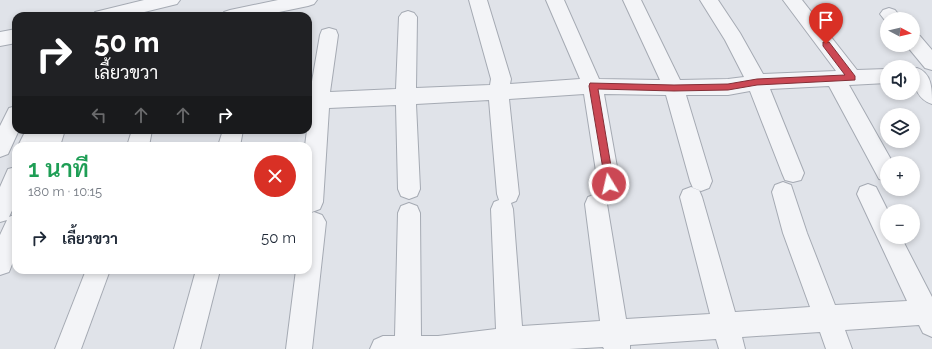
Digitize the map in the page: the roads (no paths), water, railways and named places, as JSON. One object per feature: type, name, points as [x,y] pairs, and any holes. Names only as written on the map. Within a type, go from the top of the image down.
[{"type":"street","points":[[118,12],[171,0]]},
{"type":"street","points":[[250,12],[308,0]]},
{"type":"street","points":[[478,0],[501,79],[498,92],[505,201],[510,344]]},
{"type":"street","points":[[555,0],[593,86],[609,184]]},
{"type":"street","points":[[632,0],[674,88],[728,338]]},
{"type":"street","points":[[709,0],[734,38],[757,82],[788,182],[795,233],[839,349]]},
{"type":"street","points":[[792,0],[843,78],[880,157]]},
{"type":"street","points":[[408,17],[406,96],[409,189]]},
{"type":"street","points":[[312,222],[313,101],[329,35]]},
{"type":"street","points":[[0,39],[12,37]]},
{"type":"street","points":[[920,49],[932,63]]},
{"type":"street","points":[[921,75],[932,96]]},
{"type":"street","points":[[313,101],[593,86],[674,88],[728,87],[757,82],[880,76]]},
{"type":"street","points":[[0,148],[12,122]]},
{"type":"street","points":[[0,212],[12,185]]},
{"type":"street","points":[[868,194],[880,218]]},
{"type":"street","points":[[596,204],[616,341]]},
{"type":"street","points":[[408,348],[409,213]]},
{"type":"street","points":[[0,264],[12,235]]},
{"type":"street","points":[[383,349],[438,349],[510,344],[728,338],[827,319],[929,318],[892,244]]},
{"type":"street","points":[[68,349],[96,274]]},
{"type":"street","points":[[187,349],[207,274]]},
{"type":"street","points":[[299,349],[307,274]]}]
